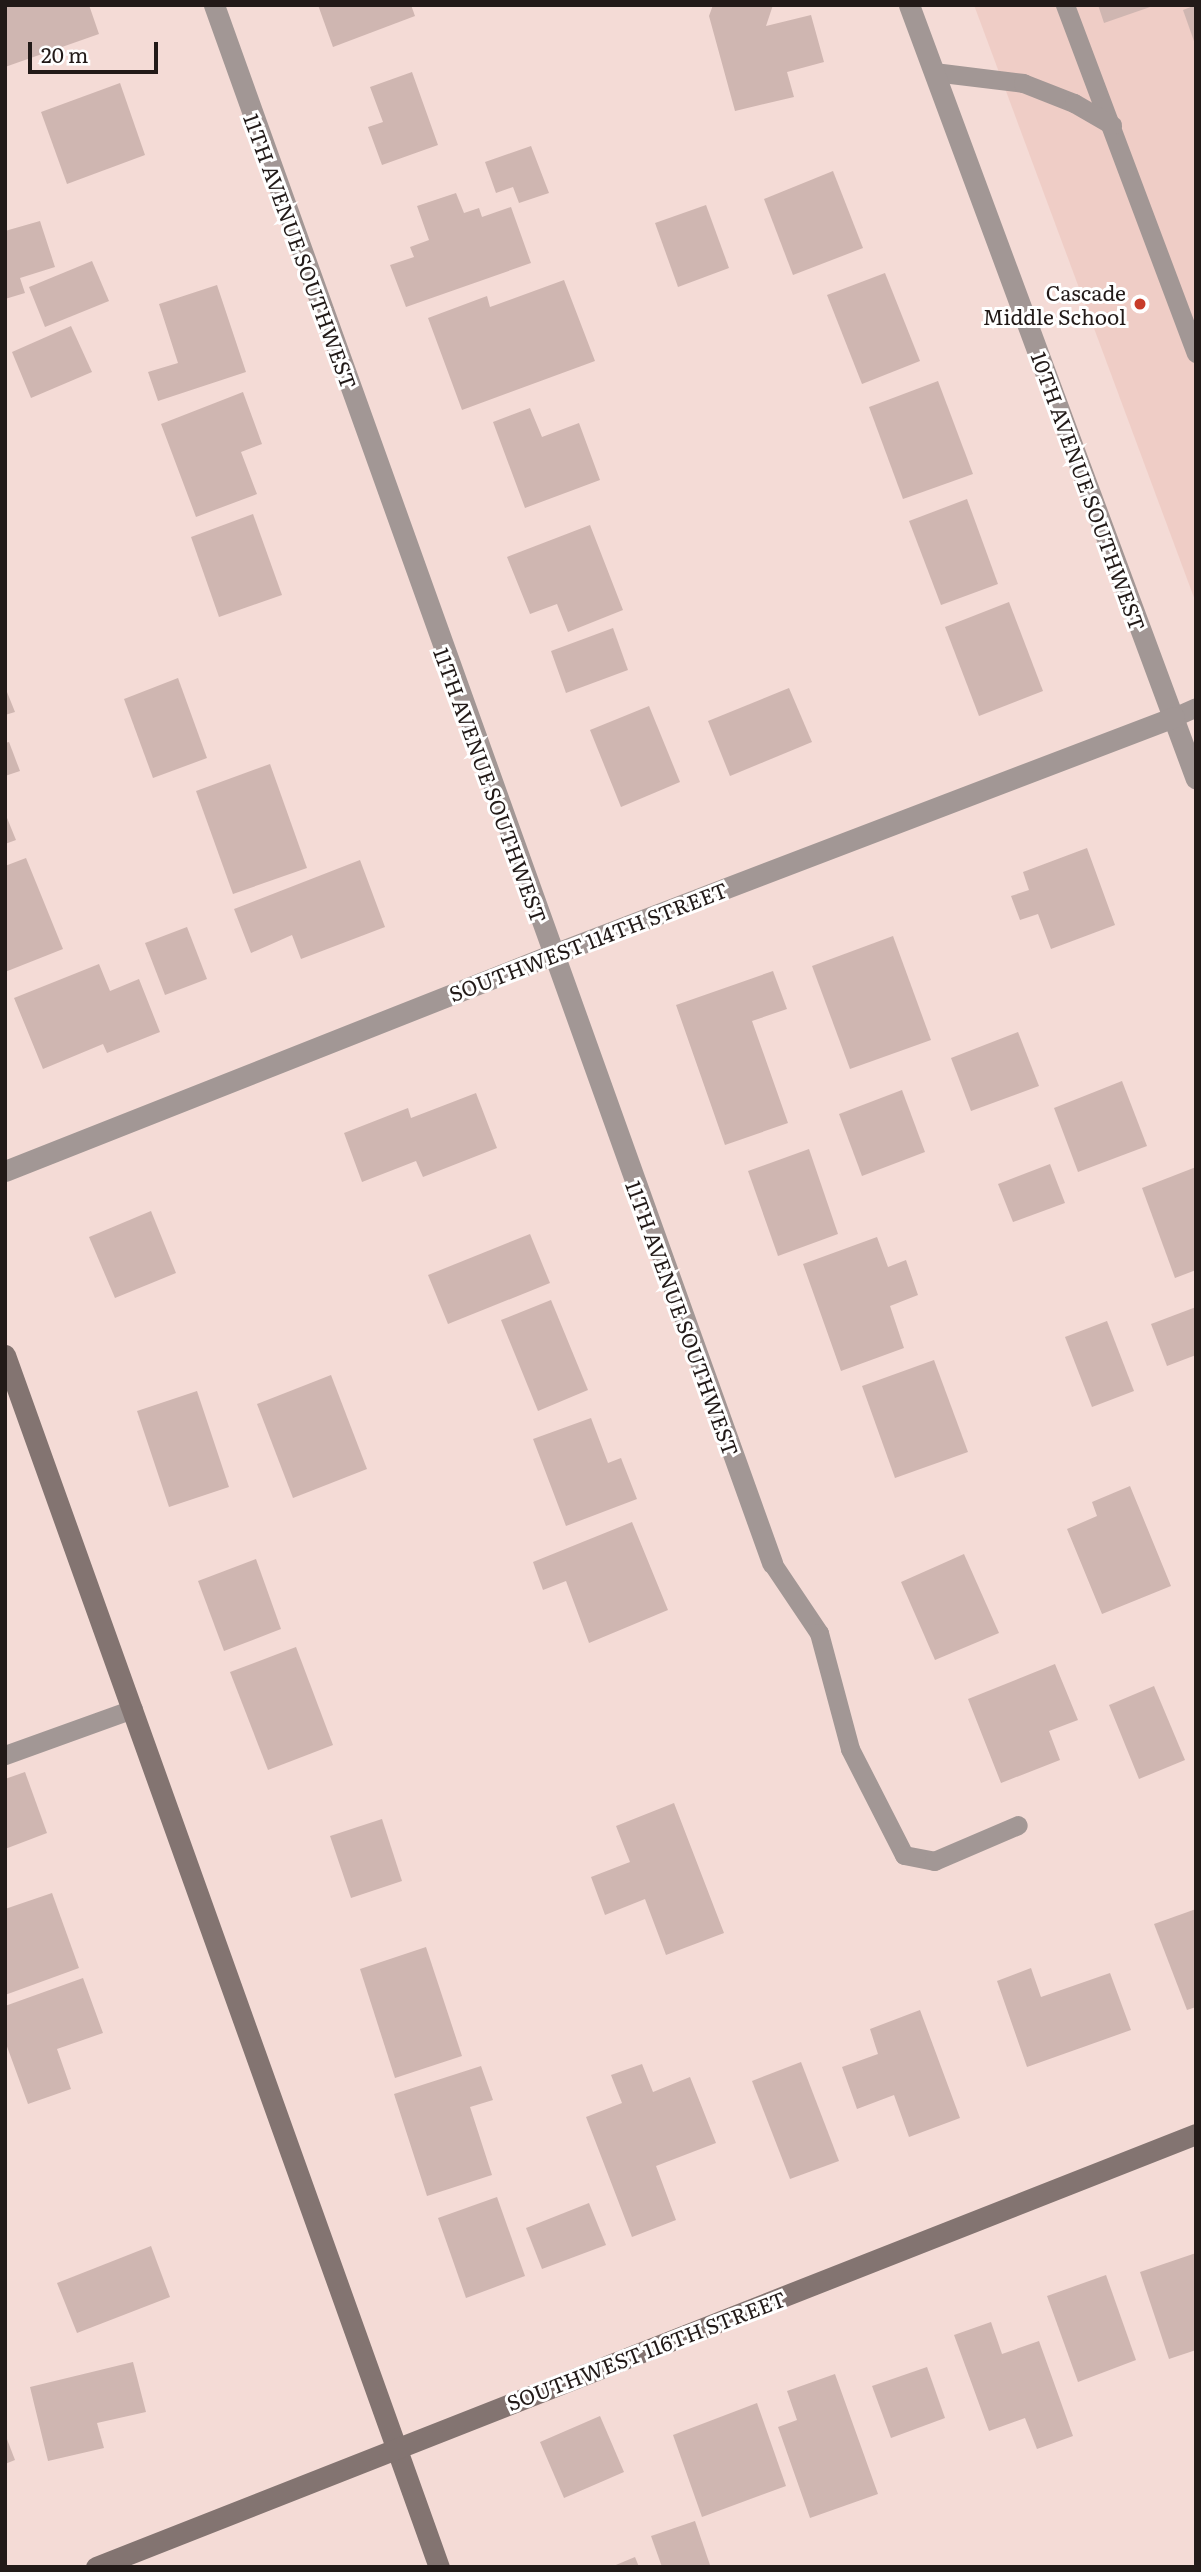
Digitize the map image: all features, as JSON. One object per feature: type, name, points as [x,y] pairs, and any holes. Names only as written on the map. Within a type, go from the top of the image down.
[{"type":"street","name":"11TH AVENUE SOUTHWEST","points":[[214,5],[551,955],[772,1563]]},
{"type":"street","name":"10TH AVENUE SOUTHWEST","points":[[909,5],[1196,779]]},
{"type":"street","name":"SOUTHWEST 114TH STREET","points":[[5,1171],[551,955],[1174,717]]},
{"type":"street","points":[[5,1355],[439,2567]]},
{"type":"street","name":"SOUTHWEST 116TH STREET","points":[[96,2567],[396,2452],[1196,2134]]},
{"type":"lane","points":[[1065,5],[1196,354]]},
{"type":"lane","points":[[934,72],[1023,83],[1074,103],[1112,125]]},
{"type":"lane","points":[[1174,717],[1196,706]]},
{"type":"lane","points":[[772,1563],[819,1633],[850,1749],[904,1856],[934,1861],[1018,1825]]},
{"type":"lane","points":[[5,1755],[132,1709]]},
{"type":"shaded area","name":"Cascade Middle School","points":[[974,5],[1196,5],[1196,603]]},
{"type":"building","points":[[5,5],[89,5],[99,34],[5,67]]},
{"type":"building","points":[[318,5],[411,5],[415,16],[333,47]]},
{"type":"building","points":[[713,5],[773,5],[766,26],[811,15],[824,62],[787,72],[794,97],[735,111],[709,16]]},
{"type":"building","points":[[1098,5],[1153,5],[1153,6],[1104,23]]},
{"type":"building","points":[[1196,5],[1196,44],[1195,44],[1183,10]]},
{"type":"building","points":[[412,72],[438,145],[382,165],[368,127],[383,122],[370,87]]},
{"type":"building","points":[[120,83],[145,155],[67,184],[41,112]]},
{"type":"building","points":[[531,146],[549,193],[519,203],[513,187],[496,193],[485,162]]},
{"type":"building","points":[[833,171],[863,248],[793,275],[764,199]]},
{"type":"building","points":[[456,193],[464,213],[479,208],[482,217],[511,207],[531,263],[406,307],[390,265],[414,257],[410,247],[429,240],[417,206]]},
{"type":"building","points":[[706,205],[729,268],[678,287],[655,223]]},
{"type":"building","points":[[40,221],[55,267],[20,278],[25,293],[5,299],[5,231]]},
{"type":"building","points":[[92,261],[109,301],[45,327],[29,287]]},
{"type":"building","points":[[885,273],[920,361],[862,384],[827,295]]},
{"type":"building","points":[[564,280],[595,361],[462,410],[428,318],[487,296],[490,307]]},
{"type":"building","points":[[217,285],[246,372],[158,401],[148,372],[178,363],[159,304]]},
{"type":"building","points":[[71,326],[92,372],[31,398],[12,352]]},
{"type":"building","points":[[938,381],[973,474],[903,499],[869,407]]},
{"type":"building","points":[[243,392],[262,444],[241,452],[257,494],[196,517],[161,424]]},
{"type":"building","points":[[530,408],[542,437],[579,423],[600,480],[525,508],[493,422]]},
{"type":"building","points":[[967,499],[998,584],[941,605],[909,521]]},
{"type":"building","points":[[253,514],[282,595],[219,617],[191,537]]},
{"type":"building","points":[[590,525],[623,610],[568,632],[557,604],[530,614],[507,557]]},
{"type":"building","points":[[1009,602],[1043,691],[979,716],[945,627]]},
{"type":"building","points":[[613,628],[628,670],[566,693],[551,651]]},
{"type":"building","points":[[178,678],[207,758],[153,778],[124,699]]},
{"type":"building","points":[[5,687],[15,712],[5,715]]},
{"type":"building","points":[[789,688],[812,742],[730,776],[708,721]]},
{"type":"building","points":[[649,706],[680,782],[621,807],[590,730]]},
{"type":"building","points":[[9,742],[20,771],[5,776],[5,743]]},
{"type":"building","points":[[270,764],[307,868],[233,894],[196,791]]},
{"type":"building","points":[[5,813],[16,840],[5,844]]},
{"type":"building","points":[[1087,848],[1115,925],[1051,949],[1038,914],[1020,920],[1011,896],[1029,890],[1023,872]]},
{"type":"building","points":[[26,858],[63,949],[5,972],[5,866]]},
{"type":"building","points":[[360,860],[385,927],[301,959],[292,935],[251,953],[234,909]]},
{"type":"building","points":[[187,927],[207,979],[165,995],[145,943]]},
{"type":"building","points":[[893,936],[931,1040],[850,1069],[812,966]]},
{"type":"building","points":[[99,964],[110,991],[139,979],[160,1032],[107,1053],[103,1044],[43,1069],[14,998]]},
{"type":"building","points":[[773,971],[787,1009],[752,1021],[788,1123],[725,1145],[676,1005]]},
{"type":"building","points":[[1018,1032],[1039,1086],[971,1111],[951,1058]]},
{"type":"building","points":[[1122,1081],[1147,1146],[1078,1172],[1054,1108]]},
{"type":"building","points":[[902,1090],[925,1152],[862,1176],[839,1114]]},
{"type":"building","points":[[476,1093],[497,1148],[423,1177],[416,1161],[362,1182],[344,1133],[408,1108],[411,1118]]},
{"type":"building","points":[[809,1149],[838,1234],[778,1256],[748,1171]]},
{"type":"building","points":[[1050,1164],[1065,1203],[1013,1222],[998,1184]]},
{"type":"building","points":[[1196,1167],[1196,1270],[1175,1278],[1142,1188]]},
{"type":"building","points":[[151,1211],[176,1273],[115,1298],[89,1237]]},
{"type":"building","points":[[530,1234],[550,1283],[448,1324],[428,1275]]},
{"type":"building","points":[[877,1237],[888,1267],[906,1260],[918,1295],[890,1306],[904,1348],[841,1371],[803,1264]]},
{"type":"building","points":[[551,1300],[588,1390],[538,1411],[501,1320]]},
{"type":"building","points":[[1196,1307],[1196,1355],[1167,1366],[1151,1324]]},
{"type":"building","points":[[1107,1321],[1134,1391],[1092,1407],[1065,1337]]},
{"type":"building","points":[[934,1360],[968,1452],[895,1478],[862,1386]]},
{"type":"building","points":[[331,1375],[367,1469],[293,1498],[257,1404]]},
{"type":"building","points":[[197,1391],[229,1487],[169,1507],[137,1411]]},
{"type":"building","points":[[591,1418],[608,1463],[621,1458],[637,1499],[566,1526],[533,1439]]},
{"type":"building","points":[[1130,1486],[1171,1586],[1102,1614],[1067,1529],[1097,1516],[1092,1502]]},
{"type":"building","points":[[632,1522],[668,1610],[589,1643],[566,1581],[543,1590],[533,1562]]},
{"type":"building","points":[[964,1554],[999,1633],[935,1660],[901,1582]]},
{"type":"building","points":[[256,1559],[281,1629],[224,1651],[198,1581]]},
{"type":"building","points":[[296,1647],[333,1745],[268,1770],[230,1672]]},
{"type":"building","points":[[1055,1664],[1078,1720],[1049,1731],[1060,1760],[1001,1783],[968,1699]]},
{"type":"building","points":[[1154,1686],[1185,1760],[1139,1779],[1109,1705]]},
{"type":"building","points":[[25,1772],[47,1833],[5,1849],[5,1779]]},
{"type":"building","points":[[674,1803],[724,1933],[666,1955],[645,1899],[605,1915],[591,1877],[630,1862],[616,1826]]},
{"type":"building","points":[[382,1819],[402,1881],[351,1898],[330,1836]]},
{"type":"building","points":[[52,1893],[79,1968],[5,1995],[5,1909]]},
{"type":"building","points":[[1196,1909],[1196,2007],[1187,2010],[1154,1924]]},
{"type":"building","points":[[426,1947],[462,2056],[395,2078],[360,1969]]},
{"type":"building","points":[[1031,1968],[1041,1997],[1110,1973],[1131,2030],[1027,2067],[997,1981]]},
{"type":"building","points":[[83,1978],[103,2033],[57,2049],[71,2089],[28,2104],[5,2041],[5,2006]]},
{"type":"building","points":[[920,2010],[960,2118],[909,2137],[894,2095],[857,2109],[842,2067],[878,2054],[870,2029]]},
{"type":"building","points":[[801,2062],[839,2161],[790,2179],[752,2081]]},
{"type":"building","points":[[642,2064],[653,2092],[690,2077],[716,2143],[656,2166],[676,2220],[632,2237],[586,2117],[622,2103],[611,2075]]},
{"type":"building","points":[[481,2066],[493,2100],[470,2107],[492,2175],[427,2196],[394,2094]]},
{"type":"building","points":[[497,2197],[525,2276],[466,2298],[438,2218]]},
{"type":"building","points":[[589,2203],[606,2245],[542,2269],[526,2228]]},
{"type":"building","points":[[151,2246],[170,2297],[77,2333],[57,2283]]},
{"type":"building","points":[[1196,2253],[1196,2350],[1169,2359],[1140,2272]]},
{"type":"building","points":[[1106,2275],[1136,2360],[1078,2382],[1047,2296]]},
{"type":"building","points":[[991,2322],[1002,2354],[1039,2341],[1073,2436],[1037,2449],[1025,2418],[989,2431],[954,2335]]},
{"type":"building","points":[[133,2362],[146,2412],[97,2423],[104,2448],[48,2461],[30,2387]]},
{"type":"building","points":[[927,2367],[945,2418],[891,2438],[872,2386]]},
{"type":"building","points":[[835,2374],[878,2494],[810,2518],[778,2427],[797,2420],[787,2391]]},
{"type":"building","points":[[757,2403],[786,2486],[702,2517],[673,2435]]},
{"type":"building","points":[[600,2416],[624,2472],[564,2498],[540,2442]]},
{"type":"building","points":[[5,2434],[15,2460],[5,2464]]},
{"type":"building","points":[[695,2521],[710,2565],[662,2567],[651,2536]]},
{"type":"building","points":[[635,2557],[639,2567],[611,2567]]},
{"type":"place","name":"Cascade Middle School","points":[[1140,304]]}]
